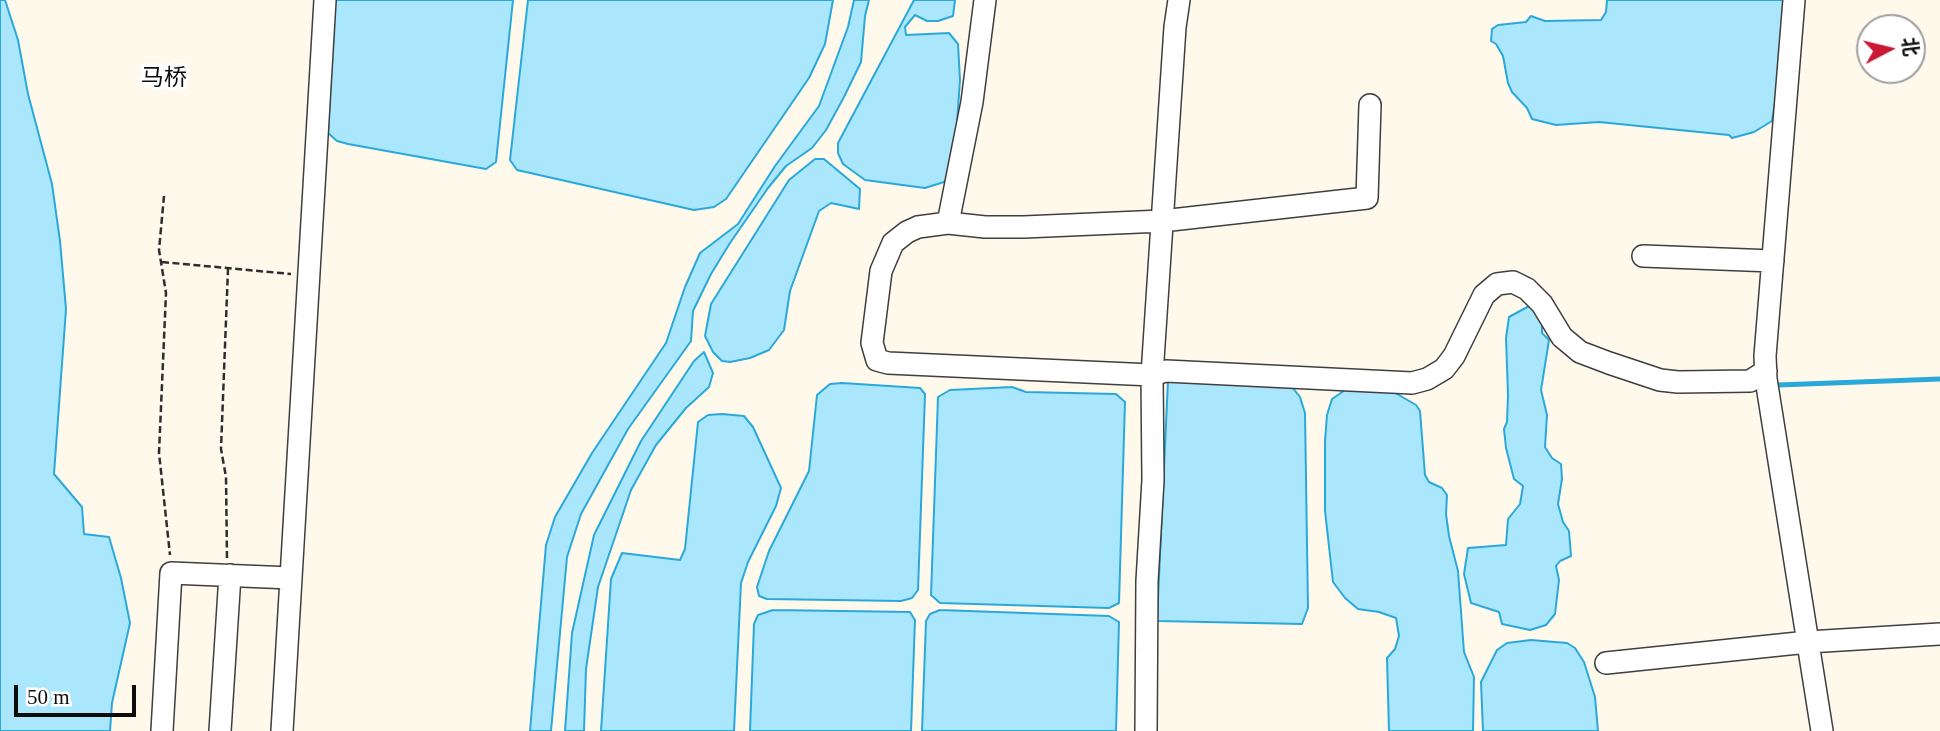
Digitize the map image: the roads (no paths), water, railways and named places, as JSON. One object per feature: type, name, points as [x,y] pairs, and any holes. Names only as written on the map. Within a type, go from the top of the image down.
[{"type":"street","points":[[282,731],[325,0]]},
{"type":"street","points":[[948,222],[972,102],[985,0]]},
{"type":"street","points":[[1146,731],[1147,581],[1153,480],[1152,375],[1179,0]]},
{"type":"street","points":[[1794,0],[1766,371],[1822,731]]},
{"type":"street","points":[[1370,105],[1367,198],[1162,221],[1024,227],[948,222],[918,227],[907,232],[893,243],[881,271],[873,343],[877,360],[888,363],[1152,375],[1166,371],[1412,383],[1444,369],[1454,356],[1483,295],[1497,284],[1513,282],[1527,289],[1542,304],[1562,337],[1580,352],[1609,363],[1660,380],[1678,382],[1750,381],[1766,371]]},
{"type":"street","points":[[1643,256],[1773,261]]},
{"type":"street","points":[[162,731],[171,573],[291,578]]},
{"type":"street","points":[[220,731],[230,575]]},
{"type":"street","points":[[1606,663],[1808,642],[1940,634]]},
{"type":"water","points":[[0,0],[5,0],[18,40],[28,94],[52,184],[60,241],[66,309],[54,474],[82,507],[84,534],[109,537],[130,623],[112,703],[110,731],[0,731]]},
{"type":"water","points":[[335,0],[513,0],[496,162],[486,169],[348,144],[337,141],[328,133]]},
{"type":"water","points":[[528,0],[833,0],[825,44],[809,78],[726,199],[714,207],[694,210],[517,170],[510,160]]},
{"type":"water","points":[[854,0],[869,0],[861,62],[844,97],[826,130],[812,148],[786,166],[730,243],[693,311],[691,341],[628,429],[581,514],[567,557],[551,731],[530,731],[546,545],[555,517],[592,453],[666,343],[700,253],[738,224],[775,166],[819,106],[848,27]]},
{"type":"water","points":[[914,0],[955,0],[953,16],[927,21],[915,15],[905,27],[906,35],[949,33],[958,44],[960,80],[954,166],[951,176],[944,182],[925,188],[865,180],[843,164],[838,153],[838,143]]},
{"type":"water","points":[[1607,0],[1786,0],[1781,67],[1772,121],[1754,132],[1732,138],[1729,135],[1599,122],[1556,125],[1532,119],[1508,83],[1503,56],[1491,41],[1492,29],[1498,25],[1526,22],[1531,16],[1545,21],[1601,20],[1606,12]]},
{"type":"water","points":[[815,159],[824,159],[860,189],[859,209],[831,203],[819,211],[790,291],[784,330],[769,350],[750,358],[722,361],[713,352],[705,336],[711,304],[789,180]]},
{"type":"water","points":[[1531,305],[1542,320],[1542,333],[1549,340],[1541,390],[1547,415],[1545,447],[1552,458],[1561,464],[1562,479],[1558,504],[1563,522],[1569,531],[1571,556],[1556,566],[1559,580],[1555,614],[1546,625],[1530,630],[1502,624],[1499,612],[1471,603],[1464,574],[1468,548],[1506,545],[1508,519],[1520,504],[1523,486],[1514,479],[1504,429],[1507,422],[1508,395],[1506,338],[1509,317]]},
{"type":"water","points":[[704,352],[713,373],[709,387],[686,408],[656,445],[631,490],[598,587],[586,669],[584,731],[565,731],[572,633],[594,535],[641,441],[694,361]]},
{"type":"water","points":[[1168,380],[1292,387],[1300,397],[1305,413],[1308,608],[1302,624],[1157,621]]},
{"type":"water","points":[[830,384],[920,388],[925,394],[918,590],[912,598],[901,601],[767,599],[759,596],[757,587],[769,551],[809,471],[817,395]]},
{"type":"water","points":[[1012,387],[1026,392],[1116,394],[1125,402],[1119,603],[1109,608],[940,603],[931,595],[938,397],[950,390]]},
{"type":"water","points":[[1348,388],[1392,391],[1416,405],[1420,411],[1425,475],[1429,482],[1442,488],[1447,495],[1446,514],[1458,571],[1464,652],[1474,677],[1473,731],[1389,731],[1387,658],[1395,649],[1399,636],[1396,618],[1358,609],[1333,582],[1325,511],[1327,415],[1332,399]]},
{"type":"water","points":[[708,415],[744,416],[753,427],[781,488],[776,506],[748,562],[741,583],[734,731],[601,731],[611,579],[622,553],[680,560],[685,549],[698,422]]},
{"type":"water","points":[[773,610],[910,612],[915,620],[911,731],[750,731],[754,624],[758,615]]},
{"type":"water","points":[[940,610],[1109,616],[1119,622],[1116,731],[922,731],[926,621],[930,614]]},
{"type":"water","points":[[1531,640],[1567,643],[1575,648],[1584,662],[1595,697],[1598,731],[1483,731],[1481,682],[1497,650],[1507,643]]},
{"type":"waterway","points":[[1778,385],[1940,379]]},
{"type":"district","name":"马桥","points":[[164,79]]}]
